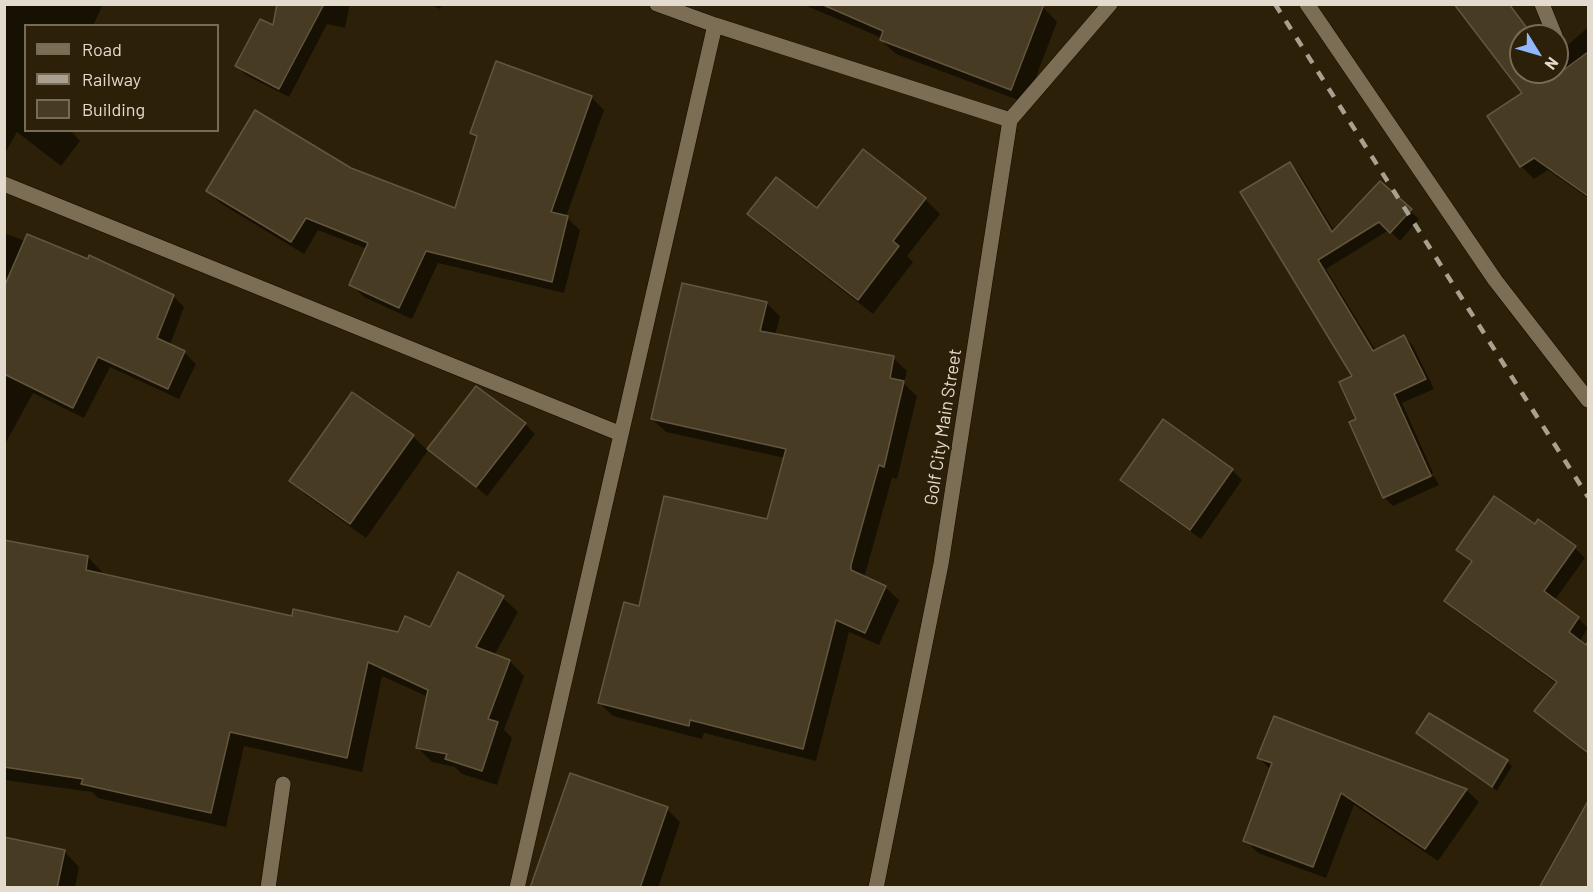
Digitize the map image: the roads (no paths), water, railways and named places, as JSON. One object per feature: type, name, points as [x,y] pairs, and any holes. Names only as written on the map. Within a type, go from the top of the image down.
[{"type":"street","points":[[657,4],[715,25],[1010,120],[1110,4]]},
{"type":"street","points":[[1307,4],[1496,280],[1588,400]]},
{"type":"street","points":[[1542,4],[1550,24]]},
{"type":"street","points":[[517,888],[715,25]]},
{"type":"street","name":"Golf City Main Street","points":[[876,888],[941,564],[1010,120]]},
{"type":"street","points":[[4,184],[621,434]]},
{"type":"street","points":[[268,888],[283,784]]},
{"type":"railway","points":[[1275,4],[1588,497]]}]
